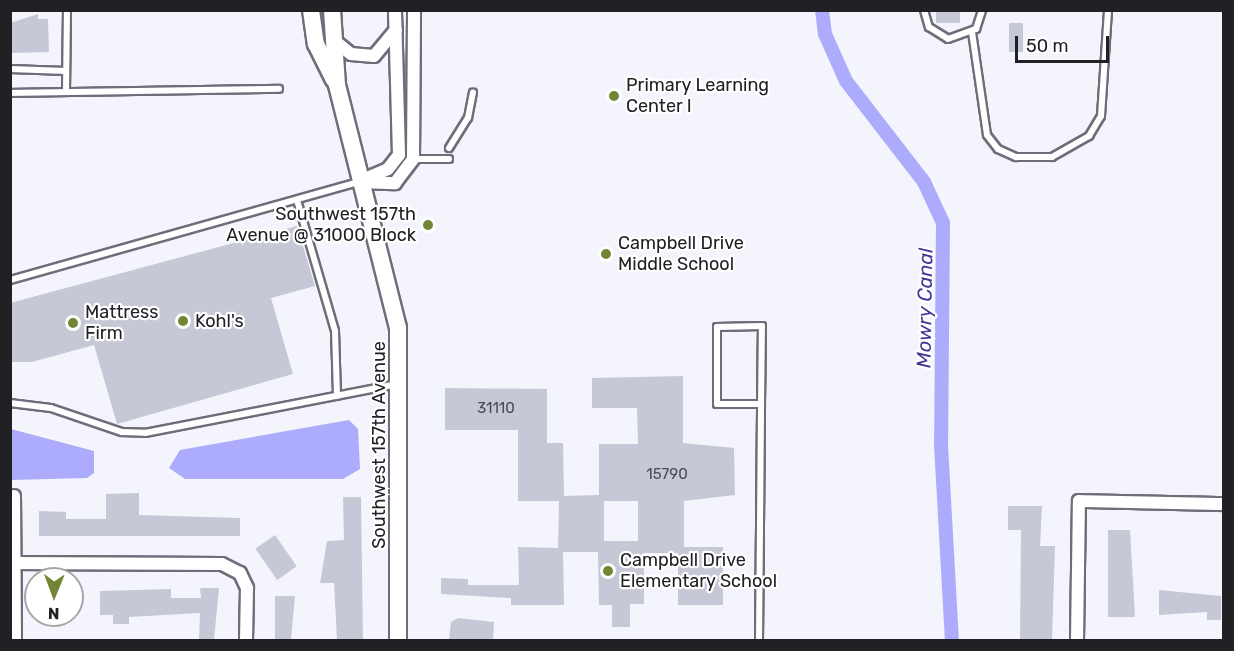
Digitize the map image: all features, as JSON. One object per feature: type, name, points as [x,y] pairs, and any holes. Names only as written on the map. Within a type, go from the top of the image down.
[{"type":"street","name":"Southwest 157th Avenue","points":[[311,10],[316,44],[337,85]]},
{"type":"street","name":"Southwest 157th Avenue","points":[[332,10],[336,42],[337,85],[359,182],[398,328],[401,383],[398,640]]},
{"type":"street","points":[[359,182],[388,169],[399,155],[395,10]]},
{"type":"street","points":[[359,182],[396,183],[413,159],[414,10]]},
{"type":"street","points":[[336,42],[351,54],[374,56],[396,30]]},
{"type":"street","points":[[14,496],[15,640]]},
{"type":"street","points":[[1077,640],[1079,501],[1224,504]]},
{"type":"street","points":[[13,563],[222,564],[240,573],[246,588],[246,640]]},
{"type":"lane","points":[[66,91],[67,10]]},
{"type":"lane","points":[[924,10],[937,37],[972,32]]},
{"type":"lane","points":[[982,10],[972,32],[987,135],[998,149],[1016,157],[1052,157],[1074,148],[1101,116],[1108,10]]},
{"type":"lane","points":[[10,69],[66,71]]},
{"type":"lane","points":[[10,93],[279,89]]},
{"type":"lane","points":[[449,148],[468,118],[473,92]]},
{"type":"lane","points":[[413,159],[449,159]]},
{"type":"lane","points":[[10,280],[359,182]]},
{"type":"lane","points":[[297,200],[334,331],[337,396]]},
{"type":"lane","points":[[759,640],[762,326],[717,327],[717,404],[761,404]]},
{"type":"lane","points":[[10,403],[51,408],[122,432],[145,433],[401,383]]},
{"type":"water","points":[[349,420],[358,429],[360,469],[343,479],[185,479],[169,468],[180,450]]},
{"type":"water","points":[[11,429],[94,451],[94,473],[87,478],[11,480]]},
{"type":"building","points":[[936,10],[960,10],[960,23],[936,23]]},
{"type":"building","points":[[38,14],[38,19],[48,19],[49,52],[10,53],[10,23]]},
{"type":"building","points":[[1009,23],[1023,23],[1023,52],[1009,52]]},
{"type":"building","points":[[297,226],[315,286],[271,298],[293,374],[117,424],[94,345],[32,362],[10,362],[10,303]]},
{"type":"building","points":[[683,376],[683,443],[734,448],[735,495],[684,501],[684,547],[723,547],[723,605],[678,605],[678,553],[644,553],[644,604],[630,604],[630,627],[612,627],[612,605],[599,605],[598,552],[563,552],[564,605],[511,605],[511,598],[441,594],[441,578],[468,579],[468,585],[519,585],[518,547],[558,548],[559,501],[518,501],[518,430],[445,430],[445,388],[547,389],[547,443],[563,443],[564,496],[599,495],[599,444],[638,444],[637,408],[592,408],[592,378]],"holes":[[[604,501],[638,501],[638,541],[604,541]]]},
{"type":"building","points":[[139,493],[139,515],[240,518],[240,536],[39,536],[39,511],[66,512],[66,519],[106,519],[106,494]]},
{"type":"building","points":[[343,497],[361,497],[363,640],[337,640],[334,583],[320,583],[327,541],[344,540]]},
{"type":"building","points":[[1008,506],[1042,506],[1040,546],[1055,546],[1052,640],[1020,640],[1021,530],[1008,530]]},
{"type":"building","points":[[1108,530],[1130,530],[1135,617],[1108,617]]},
{"type":"building","points":[[275,535],[297,566],[277,580],[255,549]]},
{"type":"building","points":[[200,588],[219,588],[214,640],[199,640],[200,613],[129,617],[129,624],[113,624],[113,615],[100,615],[100,591],[171,589],[171,598],[201,598]]},
{"type":"building","points":[[1159,590],[1221,596],[1221,620],[1207,620],[1207,612],[1159,615]]},
{"type":"building","points":[[275,596],[295,596],[291,640],[275,640]]},
{"type":"building","points":[[458,618],[494,622],[493,640],[449,640],[451,622]]},
{"type":"waterway","name":"Mowry Canal","points":[[822,10],[825,34],[846,81],[924,182],[943,223],[941,445],[952,640]]},
{"type":"place","name":"Primary Learning Center I","points":[[614,96]]},
{"type":"place","name":"Southwest 157th Avenue @ 31000 Block","points":[[428,225]]},
{"type":"place","name":"Campbell Drive Middle School","points":[[606,254]]},
{"type":"place","name":"Kohl's","points":[[183,321]]},
{"type":"place","name":"Mattress Firm","points":[[73,323]]},
{"type":"place","name":"Campbell Drive Elementary School","points":[[608,571]]}]
